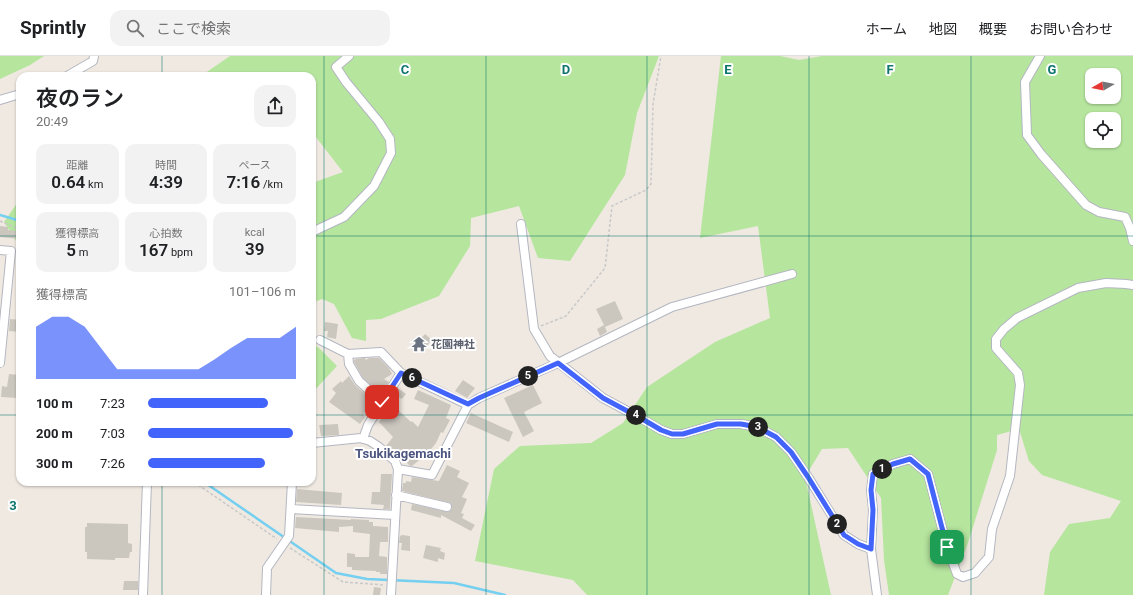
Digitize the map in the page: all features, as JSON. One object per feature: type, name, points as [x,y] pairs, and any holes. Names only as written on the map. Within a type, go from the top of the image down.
[{"type":"street","points":[[74,72],[93,61],[94,56]]},
{"type":"street","points":[[316,230],[344,217],[374,186],[391,153],[390,139],[379,122],[336,68],[349,56]]},
{"type":"street","points":[[1040,56],[1025,82],[1027,135],[1040,154],[1086,205],[1099,212],[1125,217],[1130,228],[1133,241]]},
{"type":"street","points":[[0,100],[16,95]]},
{"type":"street","points":[[521,224],[534,329],[550,356],[603,398],[661,430],[672,434],[683,434],[717,424],[741,424],[757,427],[776,437],[791,452],[844,535],[858,544],[871,549]]},
{"type":"street","points":[[0,250],[11,251],[0,363]]},
{"type":"street","points":[[398,468],[432,475],[468,404],[479,398],[558,363],[672,307],[792,274]]},
{"type":"street","points":[[877,595],[871,549],[873,510],[871,490],[873,474],[893,464],[910,459],[928,474],[947,547],[958,574],[964,577],[975,573],[989,557],[992,529],[1010,476],[1020,385],[1018,373],[996,348],[996,339],[1004,329],[1017,318],[1078,288],[1106,283],[1133,285]]},
{"type":"street","points":[[320,340],[348,354],[381,352],[401,373],[468,404]]},
{"type":"street","points":[[348,354],[349,364],[359,382],[382,402]]},
{"type":"street","points":[[363,438],[368,425],[401,373]]},
{"type":"street","points":[[316,444],[363,438],[379,447],[395,461],[398,468],[392,595]]},
{"type":"street","points":[[143,595],[147,486]]},
{"type":"street","points":[[266,595],[267,568],[287,540],[291,509],[292,486]]},
{"type":"street","points":[[396,495],[447,506]]},
{"type":"street","points":[[291,509],[395,515]]},
{"type":"path","points":[[534,329],[566,316],[605,268],[612,206],[646,190],[651,184],[653,104],[661,56]]},
{"type":"path","points":[[0,221],[16,228]]},
{"type":"green space","points":[[0,56],[44,56],[30,65],[0,79]]},
{"type":"green space","points":[[230,56],[659,56],[637,113],[625,175],[570,261],[538,258],[519,206],[471,218],[470,246],[439,296],[381,319],[366,320],[366,341],[352,338],[334,304],[322,299],[316,301],[316,182],[343,172],[316,137],[316,72],[207,72]]},
{"type":"green space","points":[[721,56],[780,56],[799,60],[822,56],[1133,56],[1133,595],[1044,595],[1050,552],[1069,524],[1110,518],[1121,501],[1042,475],[1029,461],[1019,429],[997,435],[997,450],[968,543],[948,595],[889,595],[884,560],[881,498],[848,448],[822,449],[805,477],[831,595],[587,595],[573,580],[475,561],[494,469],[520,446],[591,443],[623,423],[647,387],[715,342],[770,318],[758,226],[700,238]]},
{"type":"green space","points":[[16,205],[16,241],[4,222]]},
{"type":"green space","points":[[316,346],[337,366],[316,389]]},
{"type":"building","points":[[0,226],[8,227],[8,230],[16,231],[16,239],[0,237]]},
{"type":"building","points":[[615,301],[623,319],[605,327],[607,332],[600,336],[597,329],[604,325],[596,309]]},
{"type":"building","points":[[10,319],[16,320],[16,332],[9,331]]},
{"type":"building","points":[[325,322],[338,324],[336,339],[327,337],[328,331],[324,331]]},
{"type":"building","points":[[425,334],[432,340],[424,349],[417,343]]},
{"type":"building","points":[[365,358],[366,360],[369,358],[379,358],[389,368],[392,374],[384,379],[389,382],[380,393],[363,378],[354,362],[356,359]]},
{"type":"building","points":[[9,374],[16,375],[16,398],[1,397],[2,386],[7,387]]},
{"type":"building","points":[[349,376],[355,385],[373,401],[363,415],[365,417],[360,424],[329,402],[336,393],[332,389],[341,381],[342,383]]},
{"type":"building","points":[[463,380],[475,388],[467,398],[455,391]]},
{"type":"building","points":[[533,385],[542,403],[524,412],[534,431],[523,437],[504,398]]},
{"type":"building","points":[[398,388],[406,394],[402,399],[394,394]]},
{"type":"building","points":[[418,390],[451,405],[446,418],[450,420],[443,433],[441,432],[436,443],[428,453],[412,466],[409,465],[394,449],[392,451],[386,446],[393,437],[379,422],[393,405],[418,427],[429,405],[414,399]]},
{"type":"building","points":[[471,413],[513,432],[509,442],[466,423]]},
{"type":"building","points":[[338,424],[339,435],[321,436],[319,425]]},
{"type":"building","points":[[447,465],[460,471],[457,477],[469,483],[462,497],[467,499],[461,513],[464,514],[462,518],[475,525],[471,531],[441,515],[441,518],[411,510],[412,504],[448,512],[452,509],[450,503],[402,491],[403,483],[406,483],[406,481],[411,482],[412,477],[439,481]]},
{"type":"building","points":[[381,474],[392,474],[390,509],[383,509],[384,505],[371,504],[372,492],[380,492]]},
{"type":"building","points":[[297,489],[342,493],[341,505],[296,502]]},
{"type":"building","points":[[296,517],[369,520],[369,522],[373,522],[373,526],[388,527],[388,542],[380,542],[379,556],[387,557],[387,574],[380,574],[380,572],[376,571],[352,570],[352,567],[347,567],[347,553],[355,554],[355,557],[369,557],[370,534],[353,532],[353,526],[339,527],[339,532],[295,528]]},
{"type":"building","points":[[87,523],[128,524],[128,543],[132,544],[132,552],[130,552],[129,558],[115,558],[115,560],[87,559],[87,552],[85,552],[85,527],[87,527]]},
{"type":"building","points":[[400,536],[410,536],[410,551],[401,550],[402,543],[399,543]]},
{"type":"building","points":[[426,545],[441,548],[440,551],[445,553],[444,560],[438,558],[438,562],[423,558]]},
{"type":"building","points":[[124,581],[138,581],[138,590],[123,590]]},
{"type":"building","points":[[374,587],[381,588],[380,595],[373,595]]},
{"type":"waterway","points":[[0,215],[16,220]]},
{"type":"waterway","points":[[210,486],[336,573],[367,579],[454,583],[505,595]]},
{"type":"place","name":"花園神社","points":[[419,344]]},
{"type":"district","name":"Tsukikagemachi","points":[[403,453]]},
{"type":"route","points":[[382,402],[401,373],[468,404],[558,363],[603,398],[661,430],[672,434],[683,434],[717,424],[741,424],[757,427],[776,437],[791,452],[844,535],[858,544],[871,549],[873,510],[871,490],[873,474],[893,464],[910,459],[928,474],[947,547]]}]
